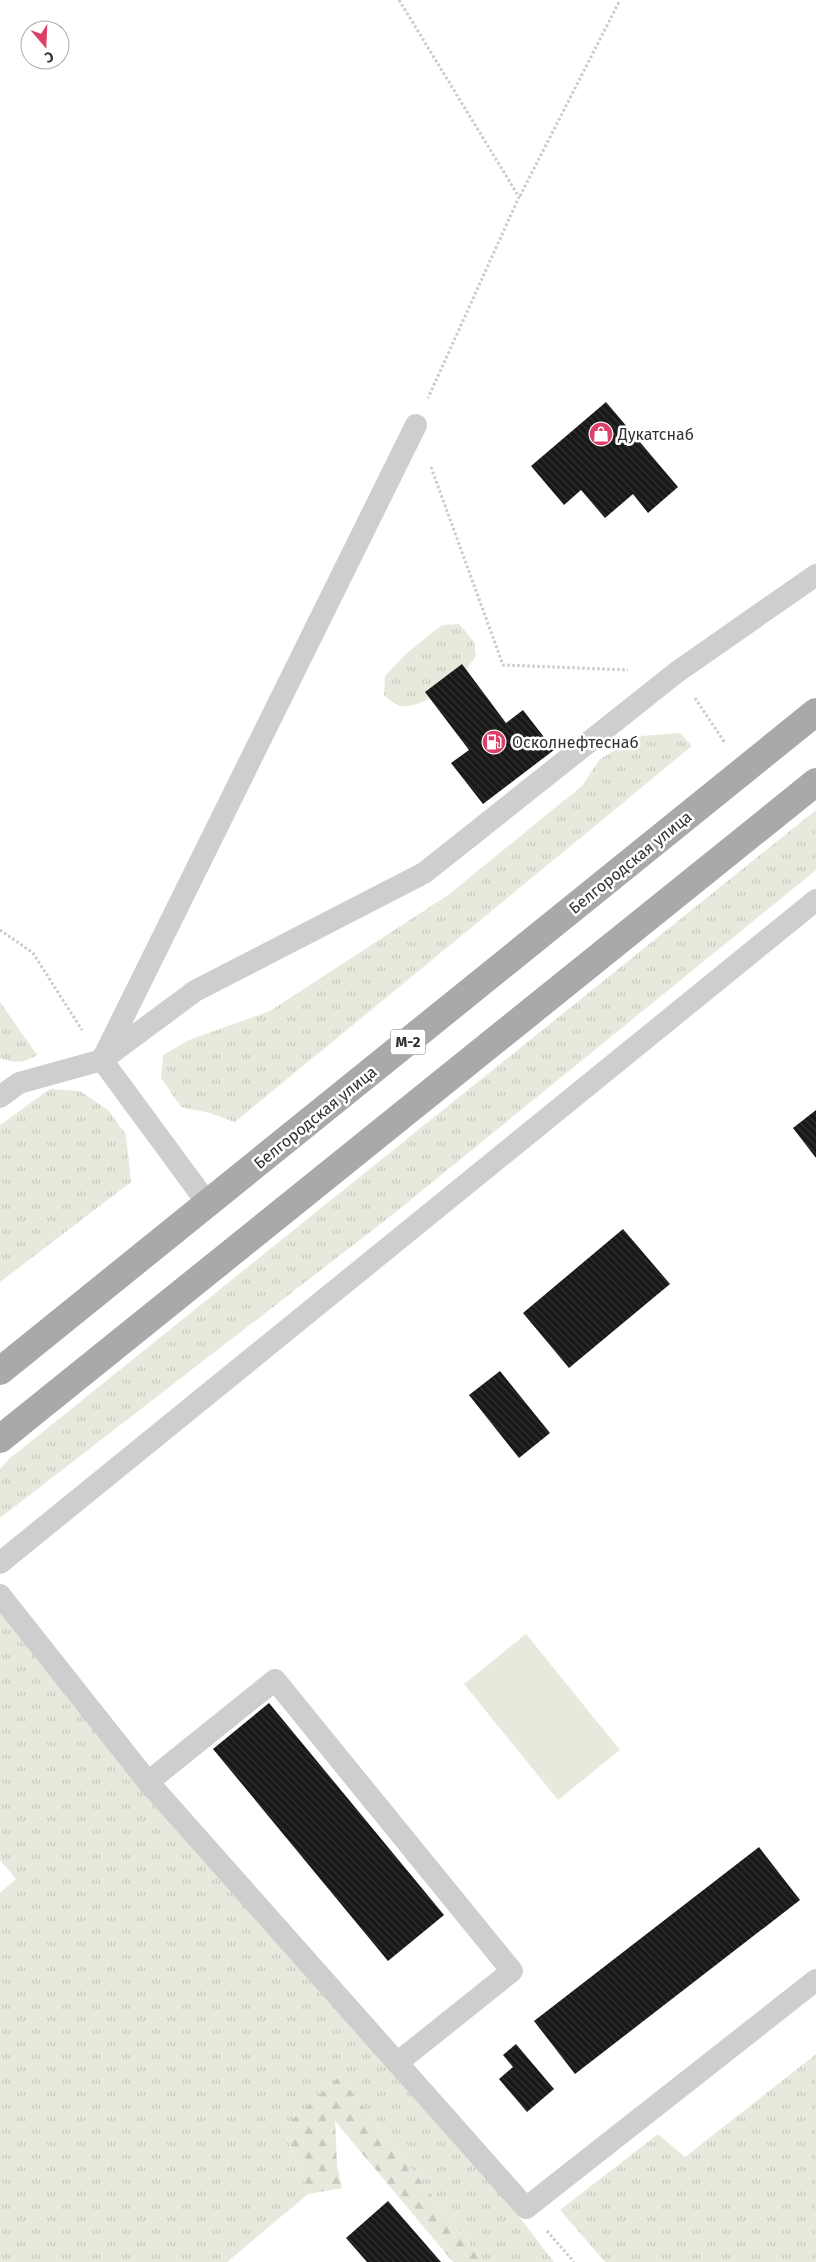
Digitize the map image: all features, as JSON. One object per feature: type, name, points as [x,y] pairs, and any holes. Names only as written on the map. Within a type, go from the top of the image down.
[{"type":"main road","name":"Белгородская улица","points":[[0,1371],[816,712]]},
{"type":"main road","points":[[0,1439],[816,782]]},
{"type":"lane","points":[[102,1060],[416,426]]},
{"type":"lane","points":[[0,1097],[9,1078],[102,1060],[195,991],[424,873],[677,672],[816,575]]},
{"type":"lane","points":[[0,1563],[816,900]]},
{"type":"lane","points":[[102,1060],[208,1204]]},
{"type":"lane","points":[[0,1595],[148,1782],[526,2208],[816,1980]]},
{"type":"lane","points":[[148,1782],[275,1680],[512,1971],[397,2062]]},
{"type":"path","points":[[399,0],[519,197]]},
{"type":"path","points":[[620,0],[519,197],[416,426],[503,666],[677,672],[744,770]]},
{"type":"path","points":[[0,930],[33,953],[102,1060]]},
{"type":"path","points":[[526,2208],[574,2262]]},
{"type":"green space","points":[[459,624],[474,642],[476,656],[466,670],[462,665],[425,692],[430,699],[411,706],[396,704],[384,695],[385,676],[408,652],[442,625]]},
{"type":"green space","points":[[680,733],[692,746],[235,1122],[210,1113],[181,1107],[161,1078],[163,1055],[189,1040],[270,1011],[448,895],[582,786],[600,759],[641,736]]},
{"type":"green space","points":[[816,810],[816,870],[392,1215],[0,1518],[0,1469],[9,1459]]},
{"type":"green space","points":[[0,1002],[37,1055],[19,1062],[0,1058]]},
{"type":"green space","points":[[50,1089],[80,1091],[108,1110],[126,1135],[131,1182],[0,1282],[0,1125]]},
{"type":"green space","points":[[0,1605],[517,2214],[554,2262],[483,2262],[340,2076],[283,2128],[308,2194],[227,2262],[0,2262],[0,1893],[16,1879],[0,1860]]},
{"type":"green space","points":[[526,1634],[620,1750],[558,1800],[464,1684]]},
{"type":"green space","points":[[816,2054],[816,2262],[605,2262],[560,2210],[658,2134],[685,2157]]},
{"type":"green space","points":[[340,2076],[483,2262],[453,2262],[335,2121],[337,2166],[342,2188],[308,2194],[283,2128]]},
{"type":"building","name":"Дукатснаб","points":[[606,402],[678,487],[648,513],[633,494],[605,518],[581,490],[564,505],[531,466]]},
{"type":"building","points":[[462,664],[506,723],[523,710],[554,750],[483,804],[451,763],[469,750],[425,692]]},
{"type":"building","points":[[816,1110],[816,1158],[793,1128]]},
{"type":"building","points":[[623,1229],[670,1284],[569,1368],[523,1313]]},
{"type":"building","points":[[500,1371],[550,1433],[519,1458],[469,1395]]},
{"type":"building","points":[[269,1703],[444,1915],[388,1961],[213,1749]]},
{"type":"building","points":[[759,1847],[800,1900],[575,2074],[534,2021]]},
{"type":"building","points":[[516,2044],[554,2089],[527,2112],[499,2079],[513,2067],[503,2055]]},
{"type":"building","points":[[388,2201],[441,2262],[367,2262],[346,2238]]},
{"type":"place","name":"Дукатснаб","points":[[601,434]]},
{"type":"place","name":"Осколнефтеснаб","points":[[494,742]]}]
